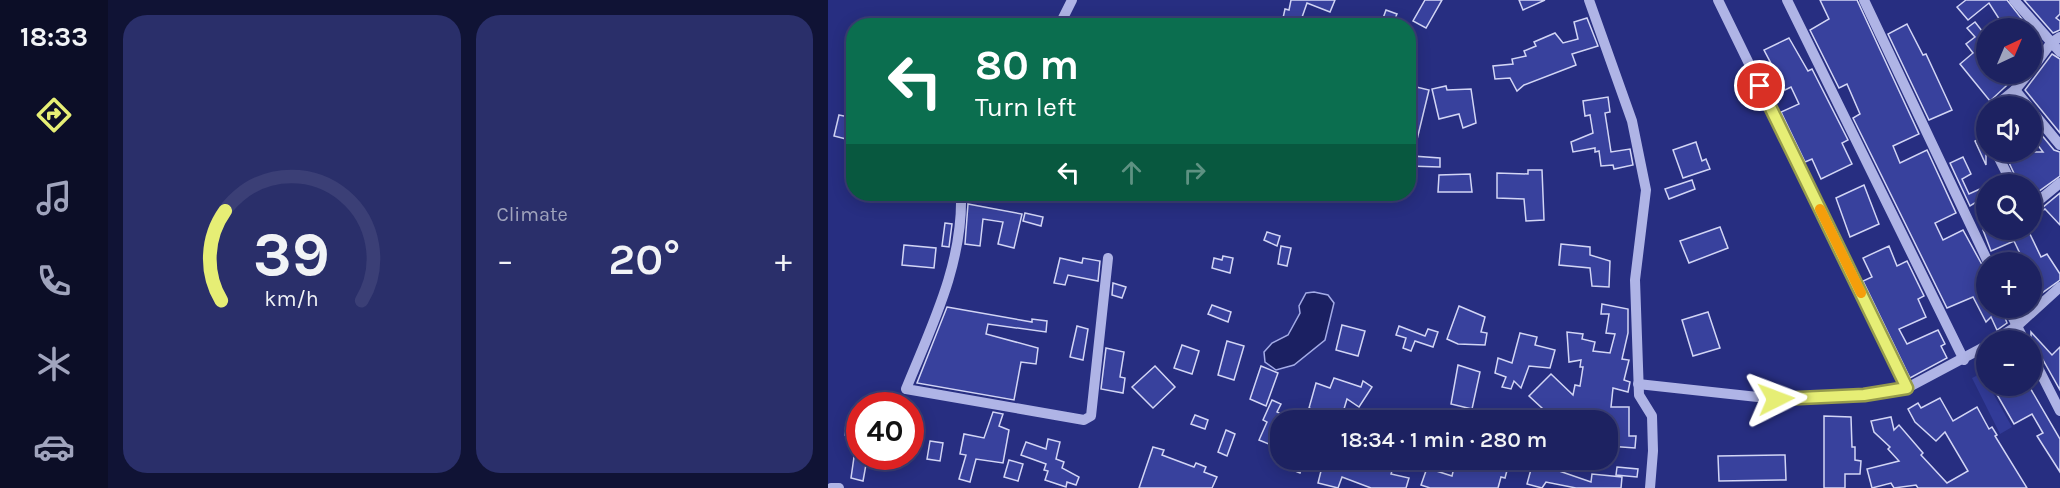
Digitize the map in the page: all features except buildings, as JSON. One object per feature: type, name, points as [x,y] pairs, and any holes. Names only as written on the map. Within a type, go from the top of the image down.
[{"type":"street","points":[[1063,18],[1072,0]]},
{"type":"street","points":[[1589,0],[1632,121],[1646,190],[1635,280],[1639,394],[1652,416],[1653,451],[1650,488]]},
{"type":"street","points":[[1718,0],[1907,388]]},
{"type":"street","points":[[1787,0],[1964,360]]},
{"type":"street","points":[[1864,0],[1983,252]]},
{"type":"street","points":[[2014,0],[2056,40],[2060,52]]},
{"type":"street","points":[[2042,57],[2056,40]]},
{"type":"street","points":[[2008,96],[2020,84]]},
{"type":"street","points":[[2015,90],[2020,96]]},
{"type":"street","points":[[2042,123],[2060,145]]},
{"type":"street","points":[[2042,198],[2060,183]]},
{"type":"street","points":[[961,201],[958,243],[950,280],[906,389],[1084,420],[1091,416],[1108,258]]},
{"type":"street","points":[[2011,330],[2060,287]]},
{"type":"street","points":[[2013,318],[2019,330]]},
{"type":"street","points":[[1638,384],[1776,399],[1864,395],[1907,388],[1976,352]]},
{"type":"street","points":[[2042,376],[2060,411]]},
{"type":"street","points":[[831,488],[839,488]]},
{"type":"shaded area","points":[[1306,293],[1328,295],[1334,303],[1325,340],[1294,365],[1276,370],[1265,362],[1264,352],[1272,343],[1288,335],[1300,313],[1299,306]]},
{"type":"shaded area","points":[[1981,396],[1995,396],[2012,427],[2000,434]]},
{"type":"slow traffic","points":[[1820,209],[1861,293]]},
{"type":"route","points":[[1760,86],[1907,388],[1864,395],[1776,399]]}]
